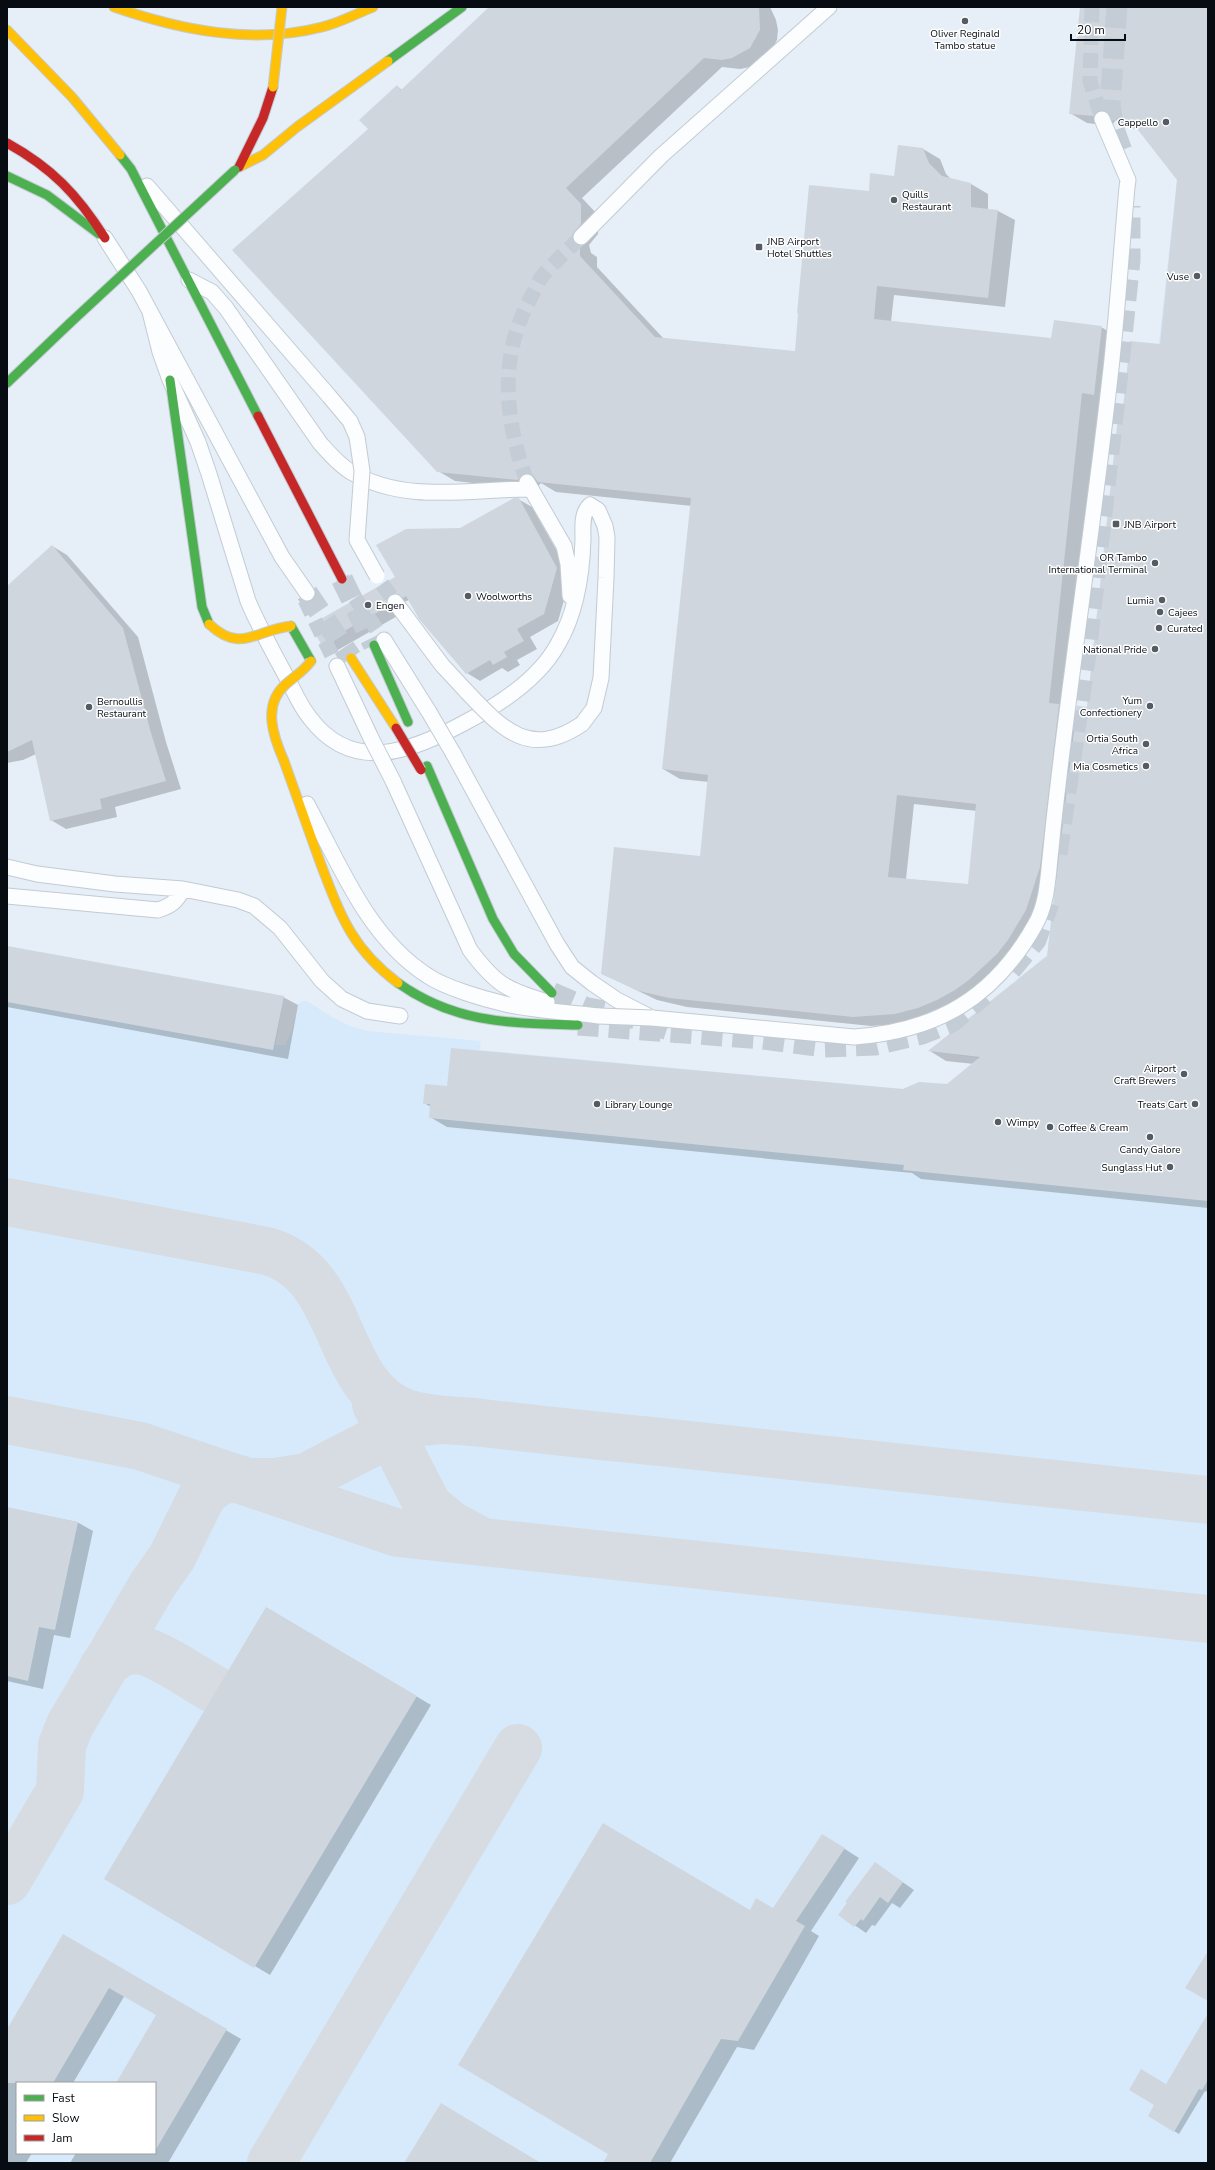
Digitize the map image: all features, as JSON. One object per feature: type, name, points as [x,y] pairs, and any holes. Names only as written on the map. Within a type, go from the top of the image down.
[{"type":"main road","points":[[114,7],[143,18],[170,24],[240,34],[294,32],[322,27],[373,7]]},
{"type":"main road","points":[[237,169],[263,118],[273,87],[282,7]]},
{"type":"main road","points":[[7,383],[237,169],[263,156],[297,127],[462,7]]},
{"type":"main road","points":[[7,30],[70,95],[106,136],[131,169],[342,579]]},
{"type":"main road","points":[[7,143],[41,163],[68,186],[86,208],[104,238]]},
{"type":"main road","points":[[7,176],[52,198],[104,238]]},
{"type":"main road","points":[[170,380],[202,607],[209,624],[220,634],[237,640],[252,638],[281,626],[291,626],[311,661],[304,672],[277,694],[273,702],[270,720],[272,730],[328,885],[346,928],[368,956],[396,982],[434,1005],[448,1010],[494,1020],[578,1025]]},
{"type":"main road","points":[[379,643],[411,728],[424,768],[493,919],[525,968],[552,993]]},
{"type":"main road","points":[[351,658],[396,728],[424,768]]},
{"type":"street","points":[[581,237],[661,156],[829,7]]},
{"type":"street","points":[[284,761],[368,914],[381,934],[416,967],[429,977],[496,1002],[599,1016],[652,1018],[854,1037],[883,1035],[932,1021],[963,1006],[990,984],[1008,965],[1037,923],[1047,888],[1059,772],[1109,386],[1128,180],[1102,119]]},
{"type":"street","points":[[131,169],[290,350],[350,421],[354,428],[361,452],[362,471],[356,532],[357,540],[368,563],[382,584]]},
{"type":"street","points":[[104,238],[139,291],[282,556],[306,597]]},
{"type":"street","points":[[189,280],[212,292],[226,308],[320,443],[334,459],[352,472],[387,488],[414,492],[528,486],[562,540],[567,554],[570,592],[562,636]]},
{"type":"street","points":[[150,312],[160,352],[170,380],[198,442],[209,474],[248,601],[256,620],[303,708],[321,730],[338,744],[357,752],[388,752],[418,746],[441,736],[470,720],[512,693],[538,670],[551,656],[562,636],[577,595],[583,557],[584,514],[590,505],[598,510],[605,526],[607,537],[602,678],[594,708],[582,724],[557,737],[542,740],[523,737],[500,724],[466,692],[442,665],[395,602]]},
{"type":"street","points":[[379,643],[429,712],[453,753],[557,944],[572,966],[617,1000],[652,1018]]},
{"type":"street","points":[[337,666],[393,781],[470,950],[485,970],[513,992],[599,1016]]},
{"type":"street","points":[[7,867],[36,874],[115,884],[183,888],[238,900],[254,906],[280,928],[322,981],[342,999],[367,1011],[400,1016]]},
{"type":"street","points":[[7,876],[36,874]]},
{"type":"street","points":[[7,896],[158,910],[170,906],[177,900],[183,888]]},
{"type":"shaded area","points":[[1208,7],[1208,2163],[7,2163],[7,946],[284,996],[275,1045],[285,1045],[292,1031],[298,1004],[302,1001],[307,1001],[332,1017],[350,1026],[368,1031],[481,1041],[480,1050],[903,1089],[919,1082],[947,1084],[979,1058],[928,1051],[1047,955],[1074,705],[1087,707],[1118,417],[1150,421],[1177,180]]},
{"type":"building","points":[[489,7],[759,7],[760,30],[750,48],[732,58],[722,60],[704,58],[566,188],[581,204],[581,224],[572,235],[574,243],[580,246],[580,256],[655,337],[795,351],[797,313],[809,185],[869,191],[870,173],[894,176],[898,145],[923,148],[929,163],[942,176],[971,183],[971,207],[998,210],[988,298],[877,286],[874,319],[1051,338],[1054,320],[1102,326],[1094,395],[1082,393],[1049,703],[1059,704],[1040,867],[1026,910],[1008,940],[997,954],[970,979],[955,990],[918,1008],[895,1014],[853,1017],[669,998],[639,991],[601,974],[614,847],[700,856],[708,775],[662,769],[691,498],[538,482],[532,474],[527,473],[522,474],[517,480],[437,472],[232,250],[368,129],[359,120],[397,85],[401,90]],"holes":[[[897,795],[976,804],[968,884],[888,877]]]},
{"type":"building","name":"OR Tambo International Terminal","points":[[1080,7],[1208,7],[1208,1201],[903,1170],[904,1165],[429,1118],[430,1104],[423,1104],[425,1084],[447,1086],[451,1048],[903,1089],[919,1082],[947,1084],[980,1057],[928,1051],[1047,956],[1077,706],[1087,707],[1118,417],[1122,418],[1130,341],[1160,344],[1177,180],[1131,121],[1112,118],[1108,112],[1103,110],[1098,111],[1094,116],[1069,114]]},
{"type":"building","points":[[514,498],[519,498],[557,568],[544,614],[517,629],[524,641],[504,652],[507,657],[493,665],[490,660],[466,674],[419,619],[406,596],[403,598],[394,593],[387,598],[387,607],[321,644],[310,625],[395,577],[376,545],[406,529],[460,528]]},
{"type":"building","points":[[52,545],[123,628],[151,733],[166,781],[100,799],[102,809],[50,821],[32,740],[7,752],[7,586]]},
{"type":"building","points":[[7,946],[284,996],[273,1050],[7,1002]]},
{"type":"building","points":[[7,1507],[78,1522],[55,1630],[39,1627],[28,1681],[7,1676]]},
{"type":"building","points":[[266,1607],[417,1696],[254,1968],[104,1879]]},
{"type":"building","points":[[603,1823],[750,1910],[756,1898],[773,1908],[822,1834],[845,1848],[796,1921],[805,1926],[738,2041],[721,2039],[650,2163],[603,2163],[608,2154],[458,2065]]},
{"type":"building","points":[[875,1862],[903,1882],[888,1903],[880,1897],[863,1921],[861,1919],[854,1927],[838,1915],[847,1903],[845,1902]]},
{"type":"building","points":[[63,1934],[227,2029],[156,2149],[156,2082],[117,2082],[156,2015],[109,1988],[54,2082],[7,2083],[7,2029]]},
{"type":"building","points":[[1208,1951],[1208,2001],[1185,1988]]},
{"type":"building","points":[[1208,2013],[1208,2080],[1202,2090],[1199,2089],[1174,2132],[1148,2116],[1154,2105],[1129,2090],[1141,2069],[1166,2084]]},
{"type":"building","points":[[441,2103],[541,2163],[404,2163]]},
{"type":"taxiway","points":[[7,1202],[267,1251],[293,1264],[313,1282],[328,1306],[351,1357],[365,1380],[382,1400],[406,1413],[415,1416],[1208,1500]]},
{"type":"taxiway","points":[[376,1404],[428,1506],[451,1525],[479,1540]]},
{"type":"taxiway","points":[[7,1420],[140,1446],[398,1533],[1208,1619]]},
{"type":"taxiway","points":[[254,1482],[276,1482],[306,1477],[399,1429],[421,1422],[443,1420]]},
{"type":"taxiway","points":[[7,1881],[60,1791],[62,1745],[70,1725],[153,1584],[172,1557],[201,1498],[209,1489],[218,1483],[228,1479],[240,1479]]},
{"type":"taxiway","points":[[103,1667],[112,1658],[122,1653],[130,1650],[139,1650],[167,1661],[217,1691]]},
{"type":"taxiway","points":[[271,2163],[518,1748]]},
{"type":"tunnel","points":[[1092,7],[1090,81],[1102,119]]},
{"type":"tunnel","points":[[1117,7],[1110,105],[1114,129],[1123,154]]},
{"type":"tunnel","points":[[1057,854],[1086,654],[1120,355],[1130,260],[1130,206]]},
{"type":"tunnel","points":[[527,482],[514,437],[510,415],[508,392],[512,347],[518,325],[539,281],[553,264],[581,237]]},
{"type":"tunnel","points":[[342,579],[384,640]]},
{"type":"tunnel","points":[[342,579],[374,645]]},
{"type":"tunnel","points":[[382,584],[395,602]]},
{"type":"tunnel","points":[[307,593],[351,658]]},
{"type":"tunnel","points":[[305,600],[337,666]]},
{"type":"tunnel","points":[[1011,970],[1036,940],[1049,903]]},
{"type":"tunnel","points":[[552,993],[586,1008],[631,1017],[679,1033]]},
{"type":"tunnel","points":[[578,1025],[763,1039],[824,1047],[875,1045],[922,1034],[952,1022],[984,995]]},
{"type":"traffic: fast","points":[[388,61],[462,7]]},
{"type":"traffic: fast","points":[[120,155],[131,169],[258,416]]},
{"type":"traffic: fast","points":[[70,323],[235,170]]},
{"type":"traffic: fast","points":[[7,176],[47,195],[99,234]]},
{"type":"traffic: fast","points":[[7,383],[70,323]]},
{"type":"traffic: fast","points":[[170,380],[202,607],[209,624]]},
{"type":"traffic: fast","points":[[291,626],[311,661]]},
{"type":"traffic: fast","points":[[374,645],[408,722]]},
{"type":"traffic: fast","points":[[427,766],[493,919],[514,954],[552,993]]},
{"type":"traffic: fast","points":[[398,983],[441,1007],[484,1019],[506,1022],[578,1025]]},
{"type":"traffic: slow","points":[[114,7],[191,28],[243,35],[270,35],[322,27],[341,21],[373,7]]},
{"type":"traffic: slow","points":[[273,87],[282,7]]},
{"type":"traffic: slow","points":[[7,30],[72,97],[120,155]]},
{"type":"traffic: slow","points":[[239,167],[263,155],[297,127],[388,61]]},
{"type":"traffic: slow","points":[[209,624],[220,633],[230,638],[240,639],[248,638],[278,628],[291,626]]},
{"type":"traffic: slow","points":[[351,658],[396,728]]},
{"type":"traffic: slow","points":[[284,761],[273,731],[272,711],[274,701],[286,684],[302,671],[311,661]]},
{"type":"traffic: slow","points":[[284,761],[320,862],[341,914],[358,943],[369,957],[398,983]]},
{"type":"traffic: jam","points":[[239,167],[263,118],[273,87]]},
{"type":"traffic: jam","points":[[7,143],[37,162],[62,183],[74,195],[95,222],[105,238]]},
{"type":"traffic: jam","points":[[258,416],[342,579]]},
{"type":"traffic: jam","points":[[396,728],[421,770]]},
{"type":"place","name":"Oliver Reginald Tambo statue","points":[[965,21]]},
{"type":"place","name":"Cappello","points":[[1166,122]]},
{"type":"place","name":"Quills Restaurant","points":[[894,200]]},
{"type":"place","name":"JNB Airport Hotel Shuttles","points":[[759,247]]},
{"type":"place","name":"Vuse","points":[[1197,276]]},
{"type":"place","name":"JNB Airport","points":[[1116,524]]},
{"type":"place","name":"OR Tambo International Terminal","points":[[1155,563]]},
{"type":"place","name":"Woolworths","points":[[468,596]]},
{"type":"place","name":"Lumia","points":[[1162,600]]},
{"type":"place","name":"Engen","points":[[368,605]]},
{"type":"place","name":"Cajees","points":[[1160,612]]},
{"type":"place","name":"Curated","points":[[1159,628]]},
{"type":"place","name":"National Pride","points":[[1155,649]]},
{"type":"place","name":"Yum Confectionery","points":[[1150,706]]},
{"type":"place","name":"Bernoullis Restaurant","points":[[89,707]]},
{"type":"place","name":"Ortia South Africa","points":[[1146,744]]},
{"type":"place","name":"Mia Cosmetics","points":[[1146,766]]},
{"type":"place","name":"Airport Craft Brewers","points":[[1184,1074]]},
{"type":"place","name":"Library Lounge","points":[[597,1104]]},
{"type":"place","name":"Treats Cart","points":[[1195,1104]]},
{"type":"place","name":"Wimpy","points":[[998,1122]]},
{"type":"place","name":"Coffee & Cream","points":[[1050,1127]]},
{"type":"place","name":"Candy Galore","points":[[1150,1137]]},
{"type":"place","name":"Sunglass Hut","points":[[1170,1167]]}]
